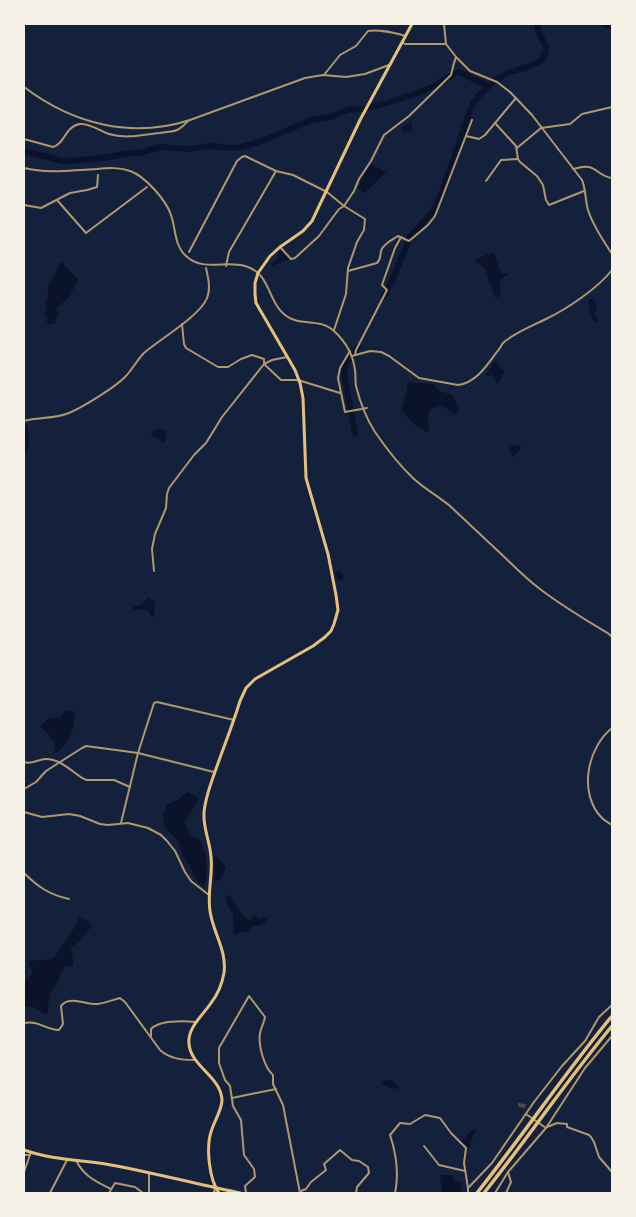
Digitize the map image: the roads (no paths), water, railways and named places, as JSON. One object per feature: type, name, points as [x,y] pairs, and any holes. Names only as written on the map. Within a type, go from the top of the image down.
[{"type":"highway","points":[[477,1193],[519,1139],[561,1080],[612,1016]]},
{"type":"highway","points":[[484,1193],[562,1089],[612,1026]]},
{"type":"main road","points":[[219,1193],[215,1188],[212,1178],[209,1140],[222,1099],[218,1086],[195,1060],[191,1053],[189,1040],[190,1033],[196,1022],[218,992],[224,973],[224,958],[210,912],[209,895],[212,870],[211,856],[205,828],[204,813],[206,799],[243,694],[251,682],[271,669],[320,642],[331,631],[337,618],[338,604],[331,567],[306,478],[303,398],[299,380],[288,357],[256,303],[255,283],[258,273],[270,256],[303,231],[312,221],[327,192],[348,143],[412,24]]},
{"type":"main road","points":[[24,1150],[30,1154],[110,1165],[240,1193]]},
{"type":"street","points":[[444,24],[446,44],[456,57],[470,71],[498,83],[516,98],[582,180],[591,219],[600,237],[612,254]]},
{"type":"street","points":[[324,75],[340,55],[356,46],[368,31],[373,30],[392,32],[406,36]]},
{"type":"street","points":[[402,42],[405,44],[446,44]]},
{"type":"street","points":[[280,247],[288,257],[291,259],[295,258],[319,236],[339,209],[344,206],[354,191],[359,179],[371,161],[384,135],[409,116],[451,75],[456,57]]},
{"type":"street","points":[[24,87],[52,106],[94,123],[115,126],[159,128],[172,126],[190,120],[305,78],[324,75],[346,77],[365,74],[390,64]]},
{"type":"street","points":[[466,136],[479,139],[485,135],[516,98]]},
{"type":"street","points":[[516,148],[541,128],[570,124],[582,114],[612,107]]},
{"type":"street","points":[[24,139],[53,147],[57,146],[69,130],[80,124],[87,125],[116,136],[136,136],[177,130],[190,120]]},
{"type":"street","points":[[348,271],[377,263],[383,247],[398,236],[409,240],[432,221],[472,120]]},
{"type":"street","points":[[495,123],[516,148],[520,162],[537,176],[543,185],[546,200],[549,205],[584,191]]},
{"type":"street","points":[[189,252],[237,161],[242,157],[245,156],[276,171],[293,176],[327,192],[344,206],[365,218],[364,230],[355,248],[348,271],[346,294],[334,330]]},
{"type":"street","points":[[486,181],[501,160],[518,159]]},
{"type":"street","points":[[573,169],[587,166],[592,167],[598,173],[612,178]]},
{"type":"street","points":[[24,168],[44,171],[121,168],[134,172],[158,194],[168,208],[177,242],[185,255],[200,264],[244,265],[251,268],[265,280],[283,314],[295,320],[317,322],[334,330],[353,356],[356,384],[367,419],[379,439],[403,467],[414,479],[448,505],[541,590],[612,637]]},
{"type":"street","points":[[226,265],[229,252],[276,171]]},
{"type":"street","points":[[24,205],[41,208],[70,193],[97,187],[98,175]]},
{"type":"street","points":[[57,200],[86,233],[147,187]]},
{"type":"street","points":[[353,356],[387,290],[382,285],[395,248],[402,237]]},
{"type":"street","points":[[24,421],[34,418],[67,414],[102,394],[124,378],[144,354],[203,305],[207,298],[209,285],[206,268]]},
{"type":"street","points":[[353,356],[370,351],[381,352],[390,356],[419,378],[458,385],[464,384],[474,379],[503,343],[548,318],[588,292],[606,278],[612,270]]},
{"type":"street","points":[[182,324],[184,344],[186,348],[218,367],[228,367],[240,359],[252,355],[264,360],[264,364],[281,380],[299,380],[340,393]]},
{"type":"street","points":[[350,351],[340,368],[338,378],[345,412],[367,408]]},
{"type":"street","points":[[154,571],[152,549],[155,534],[166,508],[169,488],[194,455],[206,443],[222,417],[264,364],[272,360],[288,357]]},
{"type":"street","points":[[121,823],[138,753],[154,703],[156,702],[234,720]]},
{"type":"street","points":[[612,728],[605,734],[592,756],[588,786],[590,796],[597,811],[602,818],[612,825]]},
{"type":"street","points":[[24,789],[36,782],[46,771],[86,746],[138,753],[215,772]]},
{"type":"street","points":[[24,762],[33,763],[46,759],[60,762],[84,779],[114,780],[130,787]]},
{"type":"street","points":[[24,812],[42,817],[69,814],[80,816],[100,824],[108,825],[121,823],[148,828],[161,835],[175,851],[191,881],[209,895]]},
{"type":"street","points":[[24,874],[44,890],[54,895],[69,899]]},
{"type":"street","points":[[246,1193],[245,1186],[255,1177],[254,1169],[244,1155],[241,1120],[233,1106],[230,1086],[225,1080],[219,1063],[218,1048],[249,996],[265,1017],[260,1032],[261,1051],[268,1070],[273,1075],[273,1084],[283,1105],[300,1192],[306,1189],[326,1170],[324,1164],[340,1150],[352,1160],[358,1161],[368,1167],[369,1172],[357,1187],[356,1193]]},
{"type":"street","points":[[24,1023],[37,1023],[51,1029],[59,1030],[63,1024],[61,1006],[66,1002],[73,1001],[98,1004],[120,998],[126,1002],[160,1050],[166,1055],[180,1059],[195,1060]]},
{"type":"street","points":[[468,1188],[492,1163],[562,1066],[585,1041],[599,1017],[612,1005]]},
{"type":"street","points":[[151,1037],[151,1029],[156,1026],[175,1022],[196,1022]]},
{"type":"street","points":[[495,1193],[508,1172],[545,1127],[585,1068],[612,1036]]},
{"type":"street","points":[[232,1098],[276,1090]]},
{"type":"street","points":[[395,1193],[396,1174],[394,1147],[390,1135],[400,1123],[410,1124],[425,1115],[440,1118],[451,1133],[466,1148],[464,1163],[468,1193]]},
{"type":"street","points":[[526,1115],[545,1127]]},
{"type":"street","points":[[545,1127],[557,1123],[567,1124],[568,1127],[589,1135],[594,1142],[600,1157],[612,1172]]},
{"type":"street","points":[[424,1146],[440,1165],[465,1171]]},
{"type":"street","points":[[24,1155],[30,1154],[24,1172]]},
{"type":"street","points":[[50,1193],[67,1160]]},
{"type":"street","points":[[76,1160],[88,1176],[111,1189]]},
{"type":"street","points":[[506,1193],[511,1182],[508,1172]]},
{"type":"street","points":[[149,1173],[149,1193]]},
{"type":"street","points":[[109,1193],[115,1183],[135,1187],[143,1193]]},
{"type":"street","points":[[214,1193],[215,1188]]},
{"type":"water","points":[[412,123],[412,131],[404,132],[402,127]]},
{"type":"water","points":[[371,164],[386,172],[365,193],[358,189],[361,180]]},
{"type":"water","points":[[279,251],[282,252],[289,260],[271,266],[277,259]]},
{"type":"water","points":[[493,252],[501,273],[508,274],[501,279],[499,284],[501,294],[499,297],[495,297],[485,269],[474,260]]},
{"type":"water","points":[[60,261],[63,261],[64,265],[78,279],[70,296],[56,309],[59,315],[55,319],[56,323],[49,325],[44,313],[47,309],[45,303],[47,301],[49,283],[57,272],[56,270]]},
{"type":"water","points":[[594,299],[596,306],[597,311],[595,315],[598,319],[596,322],[593,321],[590,313],[588,300]]},
{"type":"water","points":[[495,361],[504,372],[499,383],[496,383],[495,378],[491,375],[488,377],[486,374]]},
{"type":"water","points":[[407,382],[434,384],[439,391],[453,395],[459,411],[455,415],[441,405],[430,409],[428,417],[429,432],[421,429],[401,410],[407,391]]},
{"type":"water","points":[[27,425],[29,444],[27,451],[24,454],[24,426]]},
{"type":"water","points":[[160,429],[166,431],[165,434],[167,436],[164,443],[151,435],[154,430]]},
{"type":"water","points":[[508,446],[521,446],[519,451],[513,457]]},
{"type":"water","points":[[335,571],[341,572],[343,579],[340,581],[337,580]]},
{"type":"water","points":[[148,597],[157,603],[155,604],[154,617],[151,616],[147,610],[132,609],[133,607],[142,604]]},
{"type":"water","points":[[66,710],[75,712],[72,731],[63,747],[53,754],[55,742],[51,740],[47,732],[40,727],[48,719],[60,718]]},
{"type":"water","points":[[187,792],[199,798],[185,822],[190,835],[200,840],[205,852],[207,874],[205,887],[195,879],[192,870],[182,855],[178,841],[164,826],[163,816],[167,805],[178,800]]},
{"type":"water","points":[[214,854],[226,867],[222,878],[214,882]]},
{"type":"water","points":[[226,894],[242,914],[249,920],[254,915],[260,919],[263,917],[267,918],[267,922],[258,926],[255,925],[249,930],[249,933],[240,932],[237,935],[233,933],[233,916],[227,903]]},
{"type":"water","points":[[80,916],[92,925],[83,938],[71,948],[74,962],[73,966],[66,966],[62,971],[57,984],[50,994],[47,1015],[33,1007],[27,1006],[24,1009],[24,982],[33,973],[28,961],[53,959],[74,928]]},
{"type":"water","points":[[391,1080],[399,1087],[397,1089],[390,1088],[381,1083]]},
{"type":"water","points":[[474,1129],[476,1130],[471,1140],[471,1148],[469,1148],[461,1141]]},
{"type":"water","points":[[440,1175],[453,1175],[453,1180],[462,1183],[460,1193],[442,1193]]},
{"type":"waterway","points":[[384,296],[410,237],[433,211],[442,192],[475,100],[499,78],[509,73],[529,67],[541,61],[544,56],[546,47],[538,31],[537,24]]},
{"type":"waterway","points":[[604,24],[612,27]]},
{"type":"waterway","points":[[24,151],[63,161],[96,159],[139,153],[161,147],[188,149],[210,146],[230,148],[241,147],[259,142],[309,121],[334,116],[349,109],[366,108],[403,98],[432,87],[459,72],[488,86]]},
{"type":"waterway","points":[[355,434],[344,373],[346,363],[358,347]]}]
